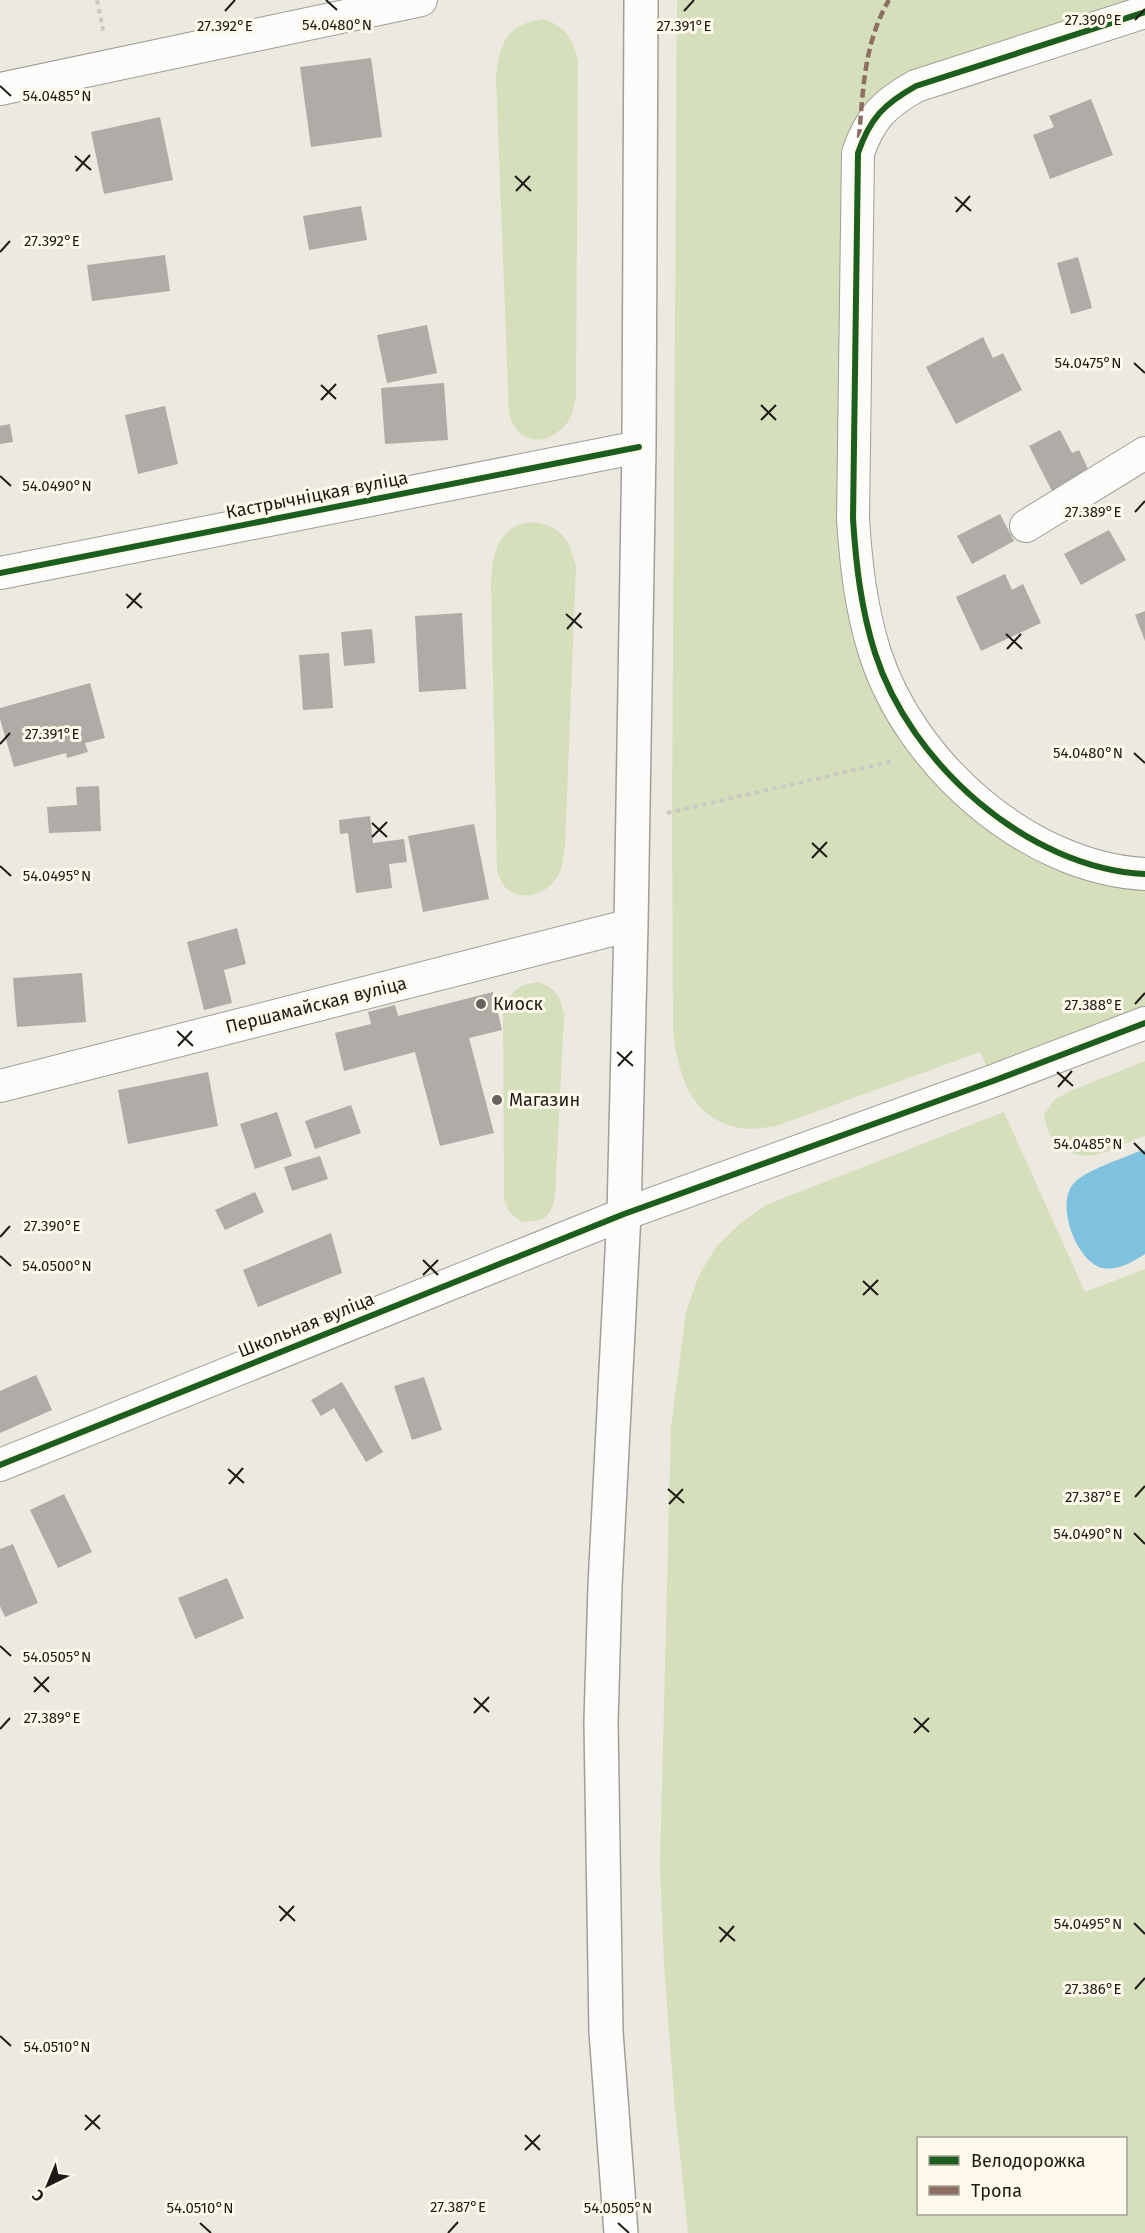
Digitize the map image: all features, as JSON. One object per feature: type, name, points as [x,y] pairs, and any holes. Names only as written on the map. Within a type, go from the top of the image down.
[{"type":"main road","points":[[621,2233],[606,2032],[601,1722],[605,1586],[624,1214],[631,925],[639,447],[640,0]]},
{"type":"street","points":[[0,89],[421,0]]},
{"type":"street","points":[[1145,12],[916,86],[884,107],[872,120],[858,153],[854,472],[856,569],[864,613],[875,655],[890,691],[908,723],[930,752],[983,806],[1011,827],[1072,859],[1104,868],[1145,874]]},
{"type":"street","name":"Кастрычніцкая вуліца","points":[[0,573],[639,447]]},
{"type":"street","points":[[1026,526],[1145,453]]},
{"type":"street","name":"Першамайская вуліца","points":[[0,1086],[631,925]]},
{"type":"street","name":"Школьная вуліца","points":[[0,1465],[624,1214],[993,1081],[1145,1023]]},
{"type":"path","points":[[632,820],[930,752]]},
{"type":"green space","points":[[677,0],[1145,0],[872,120],[857,282],[875,655],[983,806],[1145,874],[1145,1023],[993,1081],[980,1052],[776,1126],[751,1129],[729,1125],[714,1118],[701,1108],[692,1096],[679,1066],[673,1031],[672,811]]},
{"type":"green space","points":[[544,19],[567,34],[578,60],[576,396],[572,414],[567,423],[550,436],[534,440],[519,432],[509,414],[496,78],[499,55],[507,38],[521,26]]},
{"type":"green space","points":[[535,522],[553,528],[564,537],[571,549],[576,567],[565,847],[561,867],[551,885],[539,893],[526,896],[506,888],[497,871],[491,585],[496,552],[503,537],[518,525]]},
{"type":"green space","points":[[539,982],[557,994],[564,1016],[555,1195],[546,1217],[536,1221],[522,1222],[511,1214],[504,1201],[503,1013],[515,991],[524,985]]},
{"type":"green space","points":[[1145,1061],[1145,1136],[1089,1156],[1069,1152],[1054,1141],[1044,1115],[1055,1099]]},
{"type":"green space","points":[[1004,1112],[1085,1292],[1145,1269],[1145,2233],[688,2233],[674,2098],[664,1964],[660,1864],[671,1428],[686,1312],[699,1275],[717,1246],[742,1222],[766,1205]]},
{"type":"water","points":[[1145,1150],[1145,1254],[1119,1267],[1102,1268],[1093,1263],[1076,1243],[1067,1216],[1069,1191],[1075,1182],[1088,1173]]},
{"type":"building","points":[[371,58],[382,137],[311,147],[300,67]]},
{"type":"building","points":[[1091,99],[1113,155],[1050,179],[1033,135],[1054,127],[1049,116]]},
{"type":"building","points":[[160,117],[173,180],[104,194],[91,132]]},
{"type":"building","points":[[361,206],[367,240],[309,250],[303,216]]},
{"type":"building","points":[[165,255],[170,291],[92,301],[87,265]]},
{"type":"building","points":[[1078,257],[1092,308],[1071,314],[1057,263]]},
{"type":"building","points":[[427,325],[437,373],[387,383],[377,335]]},
{"type":"building","points":[[983,337],[993,358],[1003,353],[1022,390],[956,424],[926,367]]},
{"type":"building","points":[[444,383],[448,440],[385,444],[381,388]]},
{"type":"building","points":[[165,406],[178,464],[138,474],[125,415]]},
{"type":"building","points":[[10,424],[13,442],[0,444],[0,426]]},
{"type":"building","points":[[1060,430],[1072,453],[1079,450],[1090,473],[1052,491],[1029,446]]},
{"type":"building","points":[[1000,514],[1014,541],[972,564],[957,536]]},
{"type":"building","points":[[1109,530],[1126,560],[1081,585],[1064,554]]},
{"type":"building","points":[[1005,574],[1012,590],[1023,584],[1041,623],[981,651],[956,597]]},
{"type":"building","points":[[1145,611],[1145,641],[1135,615]]},
{"type":"building","points":[[462,613],[466,689],[419,692],[415,616]]},
{"type":"building","points":[[372,629],[375,663],[344,666],[341,632]]},
{"type":"building","points":[[329,653],[333,708],[303,710],[299,655]]},
{"type":"building","points":[[90,683],[105,738],[85,743],[88,752],[67,758],[66,753],[14,767],[0,719],[0,708]]},
{"type":"building","points":[[99,786],[101,831],[49,833],[47,807],[77,805],[76,787]]},
{"type":"building","points":[[370,816],[373,843],[404,839],[407,862],[389,864],[392,888],[356,893],[348,833],[340,834],[339,820]]},
{"type":"building","points":[[474,824],[489,899],[423,912],[408,836]]},
{"type":"building","points":[[237,928],[246,964],[224,970],[232,1003],[204,1010],[187,942]]},
{"type":"building","points":[[82,973],[86,1022],[17,1027],[13,978]]},
{"type":"building","points":[[493,992],[502,1030],[469,1038],[494,1133],[440,1146],[415,1052],[344,1071],[335,1033],[371,1024],[368,1012],[395,1005],[398,1016]]},
{"type":"building","points":[[208,1072],[218,1126],[128,1144],[118,1090]]},
{"type":"building","points":[[351,1105],[361,1133],[315,1149],[305,1121]]},
{"type":"building","points":[[277,1112],[292,1156],[255,1169],[240,1124]]},
{"type":"building","points":[[320,1156],[328,1179],[292,1191],[284,1167]]},
{"type":"building","points":[[255,1192],[264,1212],[225,1230],[215,1210]]},
{"type":"building","points":[[331,1233],[342,1273],[258,1307],[243,1270]]},
{"type":"building","points":[[36,1375],[52,1410],[0,1433],[0,1391]]},
{"type":"building","points":[[424,1377],[442,1430],[412,1440],[394,1386]]},
{"type":"building","points":[[342,1382],[383,1452],[366,1462],[334,1408],[321,1416],[311,1400]]},
{"type":"building","points":[[64,1494],[92,1552],[58,1568],[30,1510]]},
{"type":"building","points":[[13,1544],[38,1603],[5,1617],[0,1606],[0,1549]]},
{"type":"building","points":[[227,1578],[244,1618],[195,1639],[178,1598]]},
{"type":"marked path","points":[[859,138],[866,67],[874,33],[889,0]]},
{"type":"cycle path","points":[[1145,12],[916,86],[895,99],[873,121],[858,153],[853,519],[860,587],[875,653],[892,694],[915,733],[945,770],[979,802],[1017,830],[1058,852],[1101,867],[1145,874]]},
{"type":"cycle path","points":[[0,573],[639,447]]},
{"type":"cycle path","points":[[0,1465],[624,1214],[993,1081],[1145,1023]]},
{"type":"place","name":"Киоск","points":[[481,1004]]},
{"type":"place","name":"Магазин","points":[[497,1100]]}]
